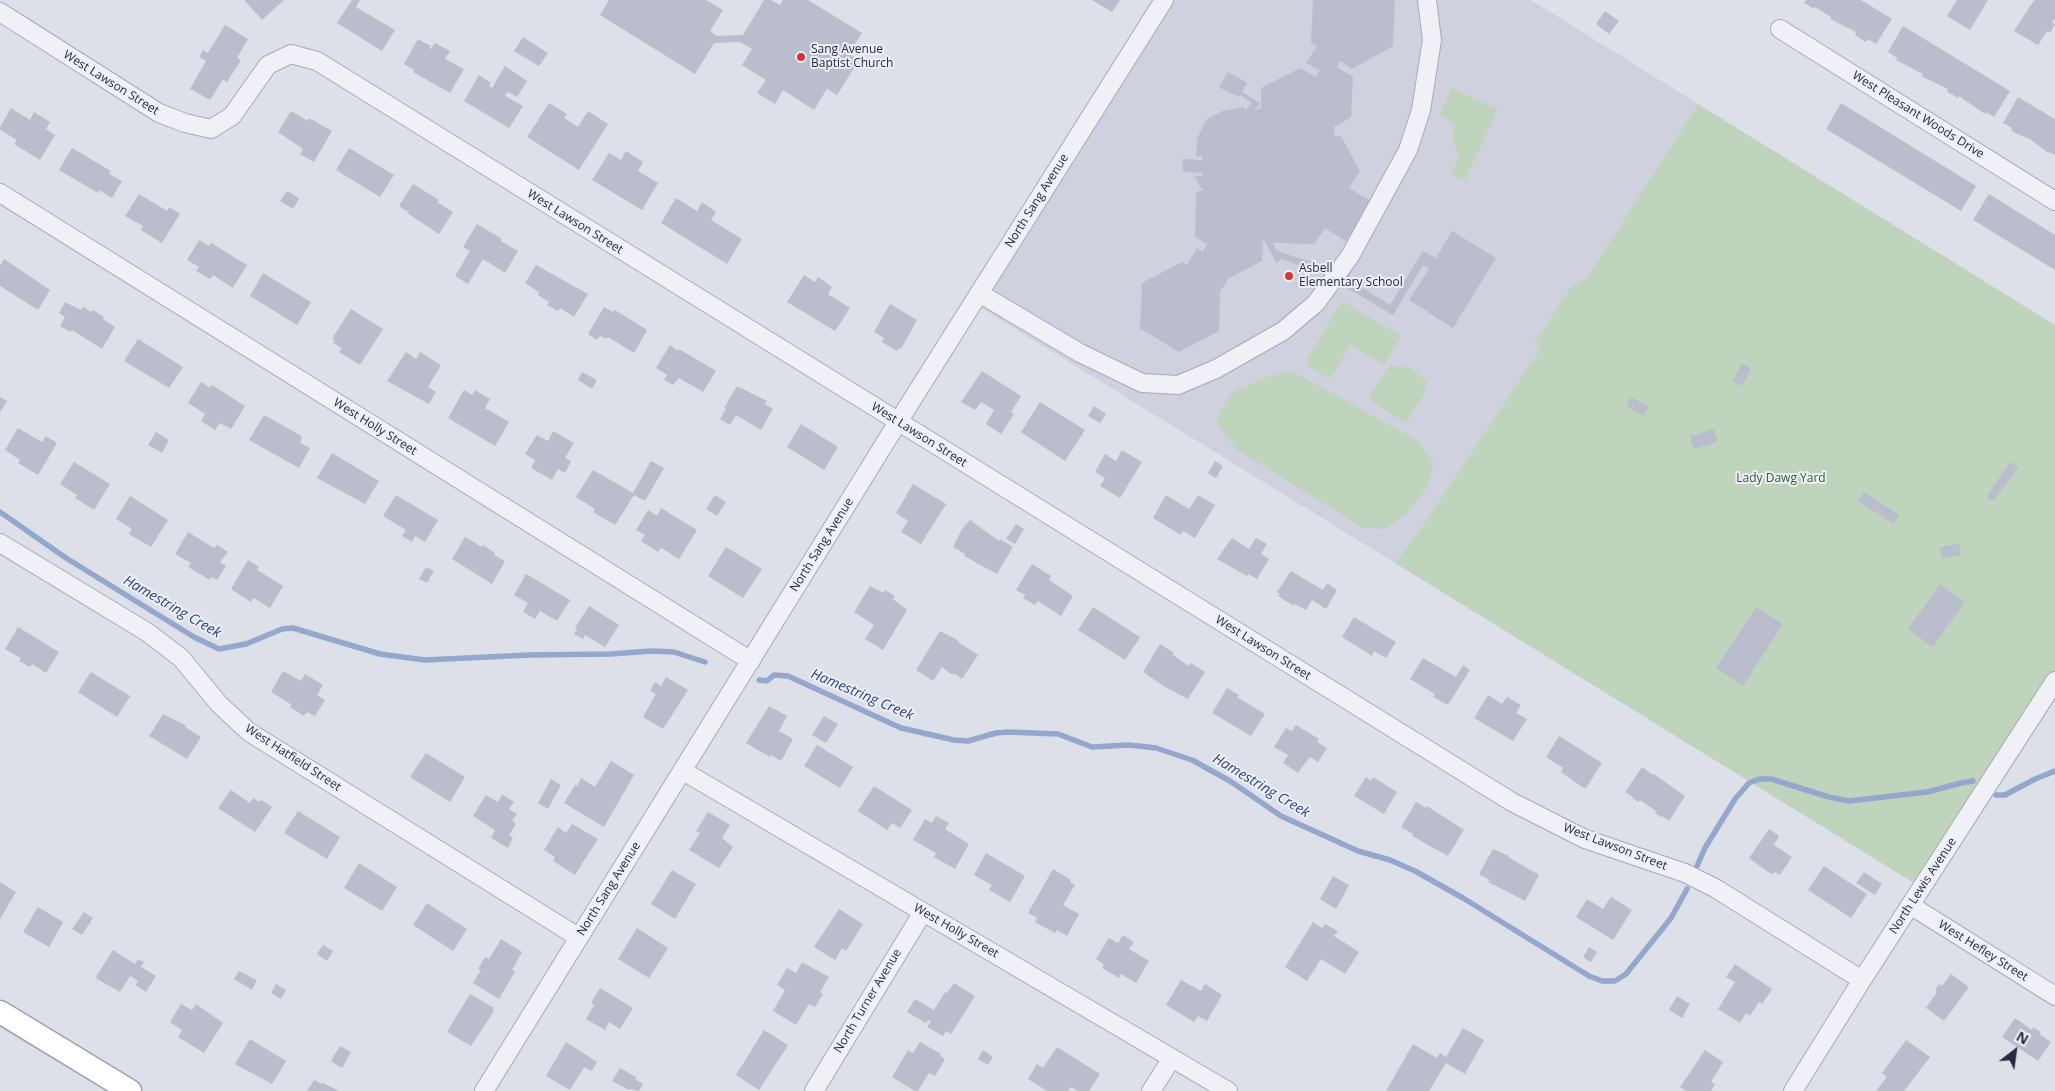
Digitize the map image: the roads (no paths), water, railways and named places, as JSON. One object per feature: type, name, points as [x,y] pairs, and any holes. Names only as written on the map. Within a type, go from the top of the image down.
[{"type":"main road","points":[[0,1012],[130,1091]]},
{"type":"street","name":"North Sang Avenue","points":[[484,1091],[898,422],[1164,0]]},
{"type":"street","points":[[980,293],[1080,353],[1142,383],[1178,384],[1216,369],[1283,331],[1316,303],[1350,256],[1408,150],[1421,110],[1432,40],[1427,0]]},
{"type":"street","name":"West Lawson Street","points":[[0,12],[159,114],[211,129],[232,116],[268,65],[291,54],[317,61],[1512,802],[1585,839],[1685,873],[1716,888],[1862,980]]},
{"type":"street","name":"West Pleasant Woods Drive","points":[[1780,29],[2055,201]]},
{"type":"street","name":"West Holly Street","points":[[0,193],[751,660]]},
{"type":"street","name":"West Hatfield Street","points":[[0,544],[147,632],[181,658],[220,704],[249,732],[578,937]]},
{"type":"street","name":"North Lewis Avenue","points":[[1793,1091],[1862,980],[2055,681]]},
{"type":"street","name":"West Holly Street","points":[[683,771],[1228,1091]]},
{"type":"street","name":"West Hefley Street","points":[[1910,905],[2055,996]]},
{"type":"street","name":"North Turner Avenue","points":[[814,1091],[923,912]]},
{"type":"street","points":[[1151,1091],[1172,1058]]},
{"type":"waterway","name":"Hamestring Creek","points":[[0,512],[66,558],[194,637],[219,649],[246,644],[282,629],[293,628],[380,654],[425,660],[651,651],[674,652],[705,662]]},
{"type":"waterway","name":"Hamestring Creek","points":[[759,680],[767,681],[774,675],[788,676],[901,728],[954,740],[968,741],[1007,732],[1058,734],[1092,747],[1129,745],[1156,748],[1192,760],[1230,781],[1281,816],[1358,851],[1390,860],[1415,871],[1463,898],[1589,976],[1602,981],[1615,981],[1626,974],[1671,918],[1687,889]]},
{"type":"waterway","name":"Hamestring Creek","points":[[1996,795],[2005,795],[2055,771]]},
{"type":"waterway","name":"Hamestring Creek","points":[[1697,866],[1705,848],[1735,799],[1749,783],[1759,779],[1771,779],[1829,797],[1849,801],[1927,792],[1973,781]]},
{"type":"place","name":"Sang Avenue Baptist Church","points":[[801,57]]},
{"type":"place","name":"Asbell Elementary School","points":[[1289,276]]},
{"type":"park label","name":"Lady Dawg Yard","points":[[1781,479]]}]
